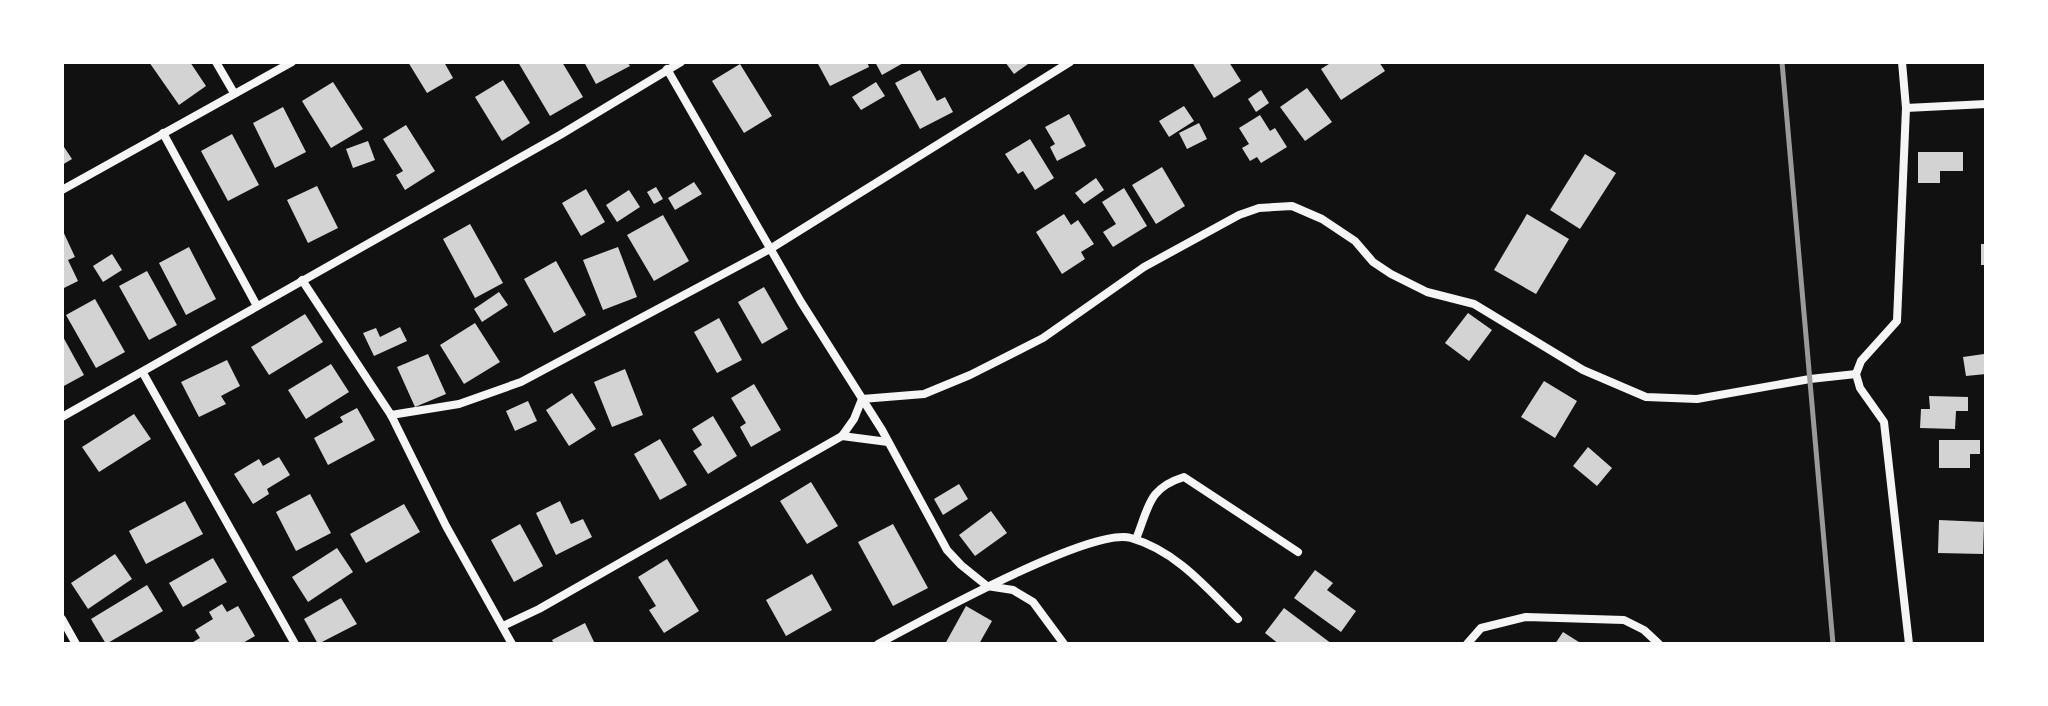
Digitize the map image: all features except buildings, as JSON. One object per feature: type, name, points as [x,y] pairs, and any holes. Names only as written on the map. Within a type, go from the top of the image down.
[{"type":"street","points":[[216,62],[234,93]]},
{"type":"street","points":[[62,190],[292,62]]},
{"type":"street","points":[[62,417],[560,135],[681,62]]},
{"type":"street","points":[[391,415],[459,404],[521,382],[770,249],[1070,62]]},
{"type":"street","points":[[1902,62],[1906,108],[1897,321],[1861,361],[1856,374],[1860,388],[1884,422],[1909,644]]},
{"type":"street","points":[[667,69],[770,249],[888,442],[947,550],[987,586],[1013,590],[1033,602],[1064,644]]},
{"type":"street","points":[[1906,108],[1986,104]]},
{"type":"street","points":[[163,133],[257,306]]},
{"type":"street","points":[[862,399],[924,394],[970,375],[1043,338],[1144,267],[1239,215],[1259,208],[1292,206],[1322,219],[1355,241],[1373,262],[1391,274],[1427,292],[1474,304],[1583,370],[1646,397],[1697,399],[1856,374]]},
{"type":"street","points":[[302,280],[391,415],[446,526],[512,644]]},
{"type":"street","points":[[143,373],[295,644]]},
{"type":"street","points":[[503,626],[539,609],[842,436],[854,419],[862,399]]},
{"type":"street","points":[[842,436],[888,442]]},
{"type":"street","points":[[1136,539],[1156,490],[1166,482],[1184,477],[1298,552]]},
{"type":"street","points":[[878,644],[987,586],[1099,539],[1128,536],[1160,550],[1186,567],[1238,619]]},
{"type":"street","points":[[1467,644],[1481,628],[1526,617],[1624,620],[1644,630],[1659,644]]},
{"type":"street","points":[[62,619],[76,644]]},
{"type":"railway","points":[[1782,62],[1833,644]]}]
